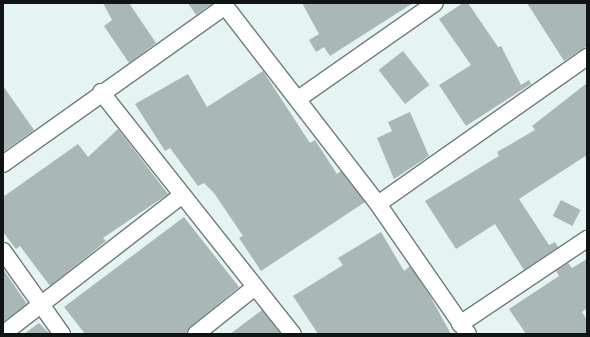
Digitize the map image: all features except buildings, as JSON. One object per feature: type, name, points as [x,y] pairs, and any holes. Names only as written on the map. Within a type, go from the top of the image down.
[{"type":"street","points":[[298,99],[435,3]]},
{"type":"street","points":[[3,164],[101,92],[227,5],[378,204],[464,329],[587,239]]},
{"type":"street","points":[[378,204],[587,57]]},
{"type":"street","points":[[101,92],[293,334]]},
{"type":"street","points":[[3,334],[182,194]]},
{"type":"street","points":[[3,251],[62,334]]},
{"type":"street","points":[[196,334],[255,287]]}]
